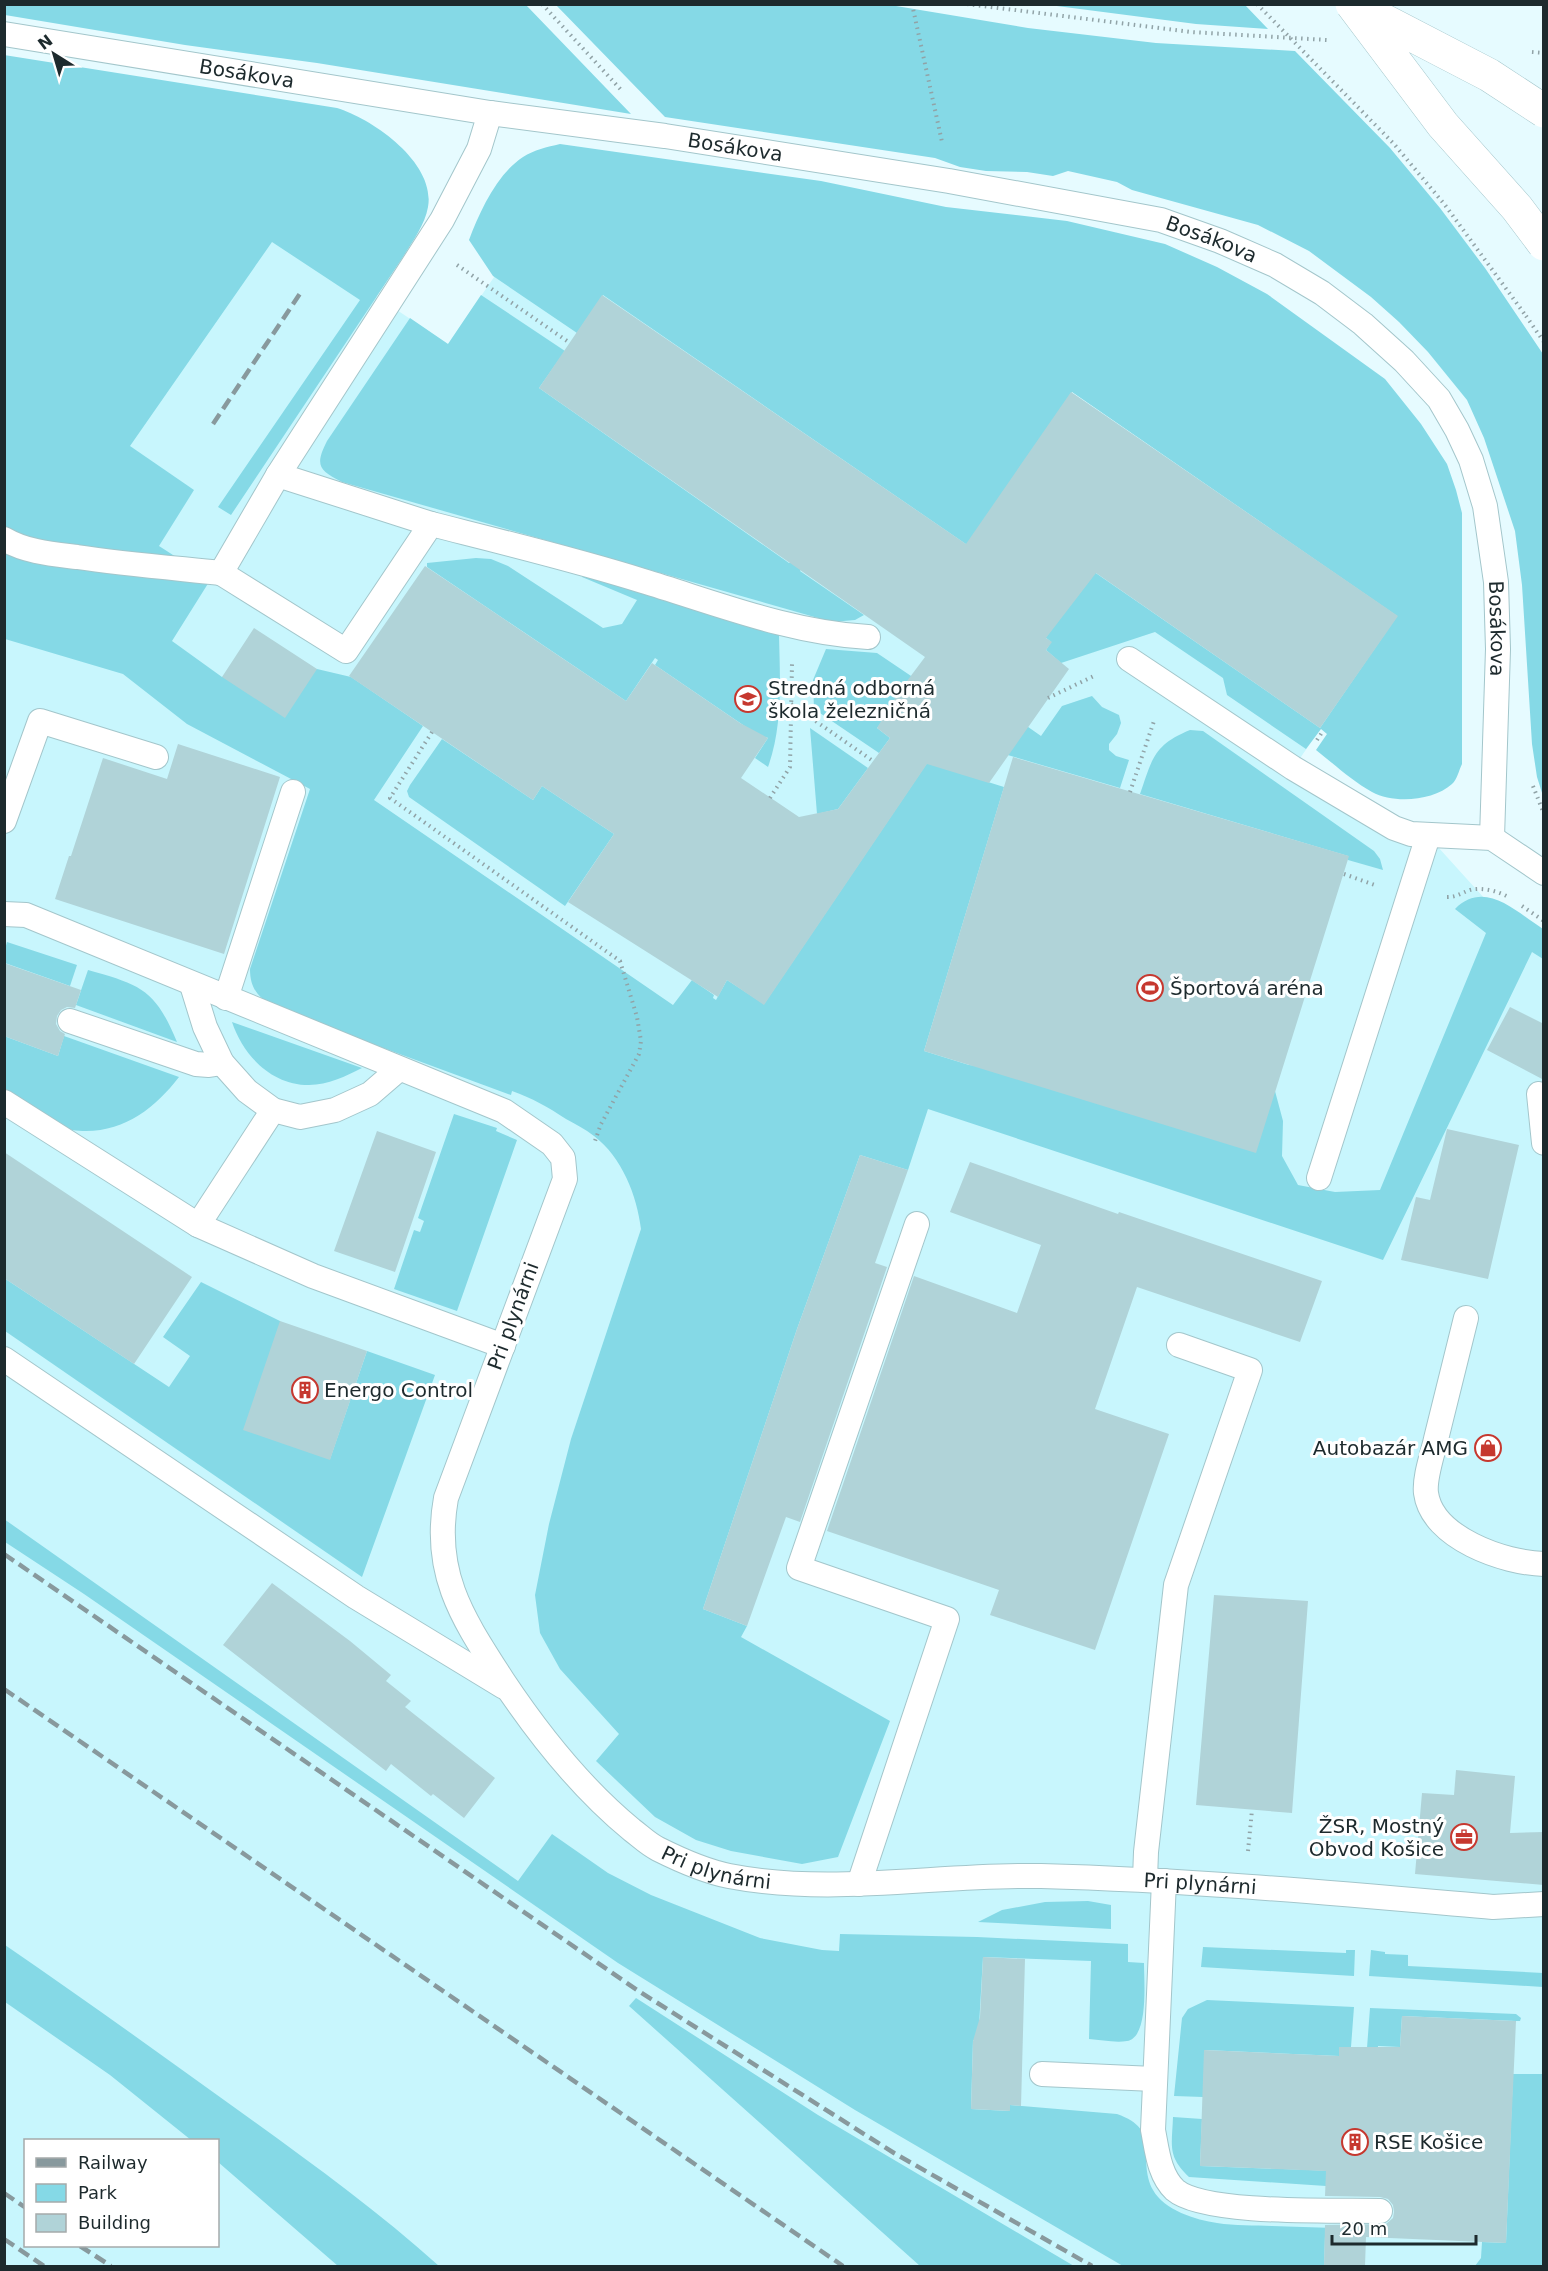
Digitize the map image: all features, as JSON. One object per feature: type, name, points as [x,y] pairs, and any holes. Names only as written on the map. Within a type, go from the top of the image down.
[{"type":"highway","points":[[1352,4],[1489,75],[1544,111]]},
{"type":"highway","points":[[1352,4],[1443,125],[1517,208],[1544,244]]},
{"type":"lane","name":"Bosákova","points":[[4,34],[490,113],[665,136],[949,181],[1161,220],[1220,241],[1275,265],[1322,293],[1363,324],[1404,360],[1438,399],[1457,430],[1471,460],[1485,506],[1496,582],[1498,649],[1492,838]]},
{"type":"lane","points":[[221,573],[278,475],[441,220],[479,148],[490,113]]},
{"type":"lane","points":[[278,475],[431,524],[585,563],[792,626],[845,636],[868,637]]},
{"type":"lane","points":[[4,539],[14,545],[34,551],[99,561],[221,573],[346,651],[431,524]]},
{"type":"lane","points":[[1129,659],[1368,814],[1394,828],[1410,834],[1428,836],[1492,838],[1544,873]]},
{"type":"lane","points":[[4,821],[40,721],[156,757]]},
{"type":"lane","points":[[226,998],[293,792]]},
{"type":"lane","points":[[1319,1178],[1428,836]]},
{"type":"lane","points":[[4,914],[26,915],[399,1069],[370,1094],[335,1110],[300,1117],[273,1110],[246,1091],[222,1063],[205,1027],[192,985]]},
{"type":"lane","points":[[70,1021],[196,1064],[222,1063]]},
{"type":"lane","name":"Pri plynárni","points":[[399,1069],[504,1111],[552,1144],[563,1158],[565,1179],[446,1498],[441,1521],[444,1555],[449,1584],[464,1620],[509,1689],[569,1769],[612,1813],[653,1847],[691,1864],[728,1876],[781,1883],[859,1884],[1035,1876],[1155,1880],[1494,1907],[1544,1904]]},
{"type":"lane","points":[[1539,1094],[1544,1143]]},
{"type":"lane","points":[[4,1102],[198,1225],[313,1276],[503,1346]]},
{"type":"lane","points":[[198,1225],[273,1110]]},
{"type":"lane","points":[[859,1884],[947,1619],[799,1568],[917,1224]]},
{"type":"lane","points":[[1466,1318],[1430,1462],[1425,1491],[1431,1511],[1450,1531],[1475,1546],[1504,1558],[1544,1564]]},
{"type":"lane","points":[[1179,1345],[1250,1370],[1176,1585],[1146,1852],[1155,1880],[1153,2130],[1157,2154],[1168,2181],[1185,2197],[1211,2204],[1263,2209],[1380,2211]]},
{"type":"lane","points":[[4,1359],[356,1597],[509,1689]]},
{"type":"lane","points":[[1042,2074],[1154,2079]]},
{"type":"path","points":[[542,4],[665,136]]},
{"type":"path","points":[[912,4],[936,107]]},
{"type":"path","points":[[967,4],[1191,32],[1334,40]]},
{"type":"path","points":[[1257,4],[1394,144],[1445,205],[1544,342]]},
{"type":"path","points":[[1526,51],[1544,53]]},
{"type":"path","points":[[487,286],[570,343]]},
{"type":"path","points":[[770,798],[790,767],[792,626]]},
{"type":"path","points":[[1048,698],[1129,659]]},
{"type":"path","points":[[1130,792],[1167,684]]},
{"type":"path","points":[[791,704],[873,761]]},
{"type":"path","points":[[432,732],[390,798],[620,961],[637,1017],[641,1041],[639,1054],[601,1124]]},
{"type":"path","points":[[1409,894],[1455,897],[1471,890],[1487,889],[1504,895],[1544,921]]},
{"type":"path","points":[[1250,1834],[1252,1810]]},
{"type":"shaded area","points":[[4,111],[129,132],[448,344],[543,206],[1071,392],[1398,616],[1294,767],[1428,836],[1532,951],[1543,959],[1543,2266],[5,2266]]},
{"type":"green space","points":[[4,5],[526,5],[631,114],[5,15]]},
{"type":"green space","points":[[556,5],[890,5],[1028,28],[1156,43],[1295,51],[1390,148],[1440,208],[1485,268],[1543,354],[1543,796],[1537,777],[1532,744],[1522,585],[1515,531],[1484,438],[1467,400],[1428,352],[1371,297],[1309,251],[1258,225],[1132,190],[1117,182],[1068,171],[1053,176],[1027,172],[986,171],[960,167],[935,158],[665,117]]},
{"type":"green space","points":[[1049,5],[1245,5],[1268,29],[1196,24]]},
{"type":"green space","points":[[4,55],[337,108],[368,122],[399,145],[412,159],[428,191],[428,207],[418,233],[231,515],[218,507],[360,300],[272,242],[130,446],[194,490],[159,546],[187,564],[89,551],[5,531]]},
{"type":"green space","points":[[560,144],[821,181],[946,207],[1067,221],[1165,244],[1217,267],[1267,294],[1385,379],[1421,424],[1447,464],[1462,513],[1462,764],[1454,782],[1435,794],[1413,799],[1391,798],[1372,792],[1350,778],[1316,750],[1327,734],[1321,729],[1306,749],[1227,695],[1223,678],[1155,632],[1061,663],[1046,650],[1051,642],[1045,637],[1074,558],[1320,728],[1397,616],[1072,392],[992,562],[603,295],[577,333],[493,276],[469,240],[484,205],[497,183],[514,164],[532,152]]},
{"type":"green space","points":[[481,295],[565,351],[539,388],[789,563],[809,558],[800,571],[864,615],[855,620],[832,622],[342,482],[328,474],[320,461],[327,441],[410,318],[448,344]]},
{"type":"green space","points":[[4,550],[209,582],[172,641],[222,677],[317,669],[351,677],[423,726],[374,800],[673,1005],[692,980],[714,995],[713,998],[716,1000],[727,980],[764,1004],[927,763],[1004,787],[924,1051],[969,1065],[1275,1091],[1283,1121],[1282,1156],[1298,1185],[1335,1192],[1380,1190],[1486,933],[1455,909],[1466,901],[1478,897],[1500,901],[1511,907],[1543,929],[1543,959],[1532,952],[1383,1260],[928,1109],[908,1170],[860,1155],[797,1329],[703,1609],[747,1626],[741,1637],[890,1721],[838,1857],[802,1864],[731,1851],[696,1840],[655,1817],[596,1761],[619,1734],[560,1669],[540,1633],[535,1595],[549,1524],[571,1439],[641,1229],[632,1191],[620,1166],[613,1155],[594,1136],[533,1100],[512,1091],[511,1095],[275,1008],[260,996],[254,988],[250,969],[310,789],[187,724],[123,674],[5,639]]},
{"type":"green space","points":[[476,558],[491,559],[508,566],[603,628],[622,624],[637,600],[582,577],[583,571],[779,635],[778,719],[768,767],[755,758],[768,738],[766,737],[765,740],[655,665],[658,660],[655,658],[626,701],[427,567],[427,563]]},
{"type":"green space","points":[[826,649],[877,653],[917,680],[877,728],[890,738],[879,753],[814,709],[813,680]]},
{"type":"green space","points":[[1092,696],[1102,707],[1119,715],[1121,723],[1117,734],[1109,744],[1109,750],[1116,756],[1129,760],[1120,788],[987,749],[1014,717],[1041,736],[1062,706]]},
{"type":"green space","points":[[810,728],[868,768],[838,809],[817,814]]},
{"type":"green space","points":[[1190,730],[1203,731],[1374,851],[1380,859],[1383,870],[1348,860],[1348,856],[1140,794],[1151,763],[1161,748]]},
{"type":"green space","points":[[442,739],[533,800],[542,786],[614,834],[565,906],[409,797],[407,791],[410,785]]},
{"type":"green space","points":[[7,942],[77,965],[70,986],[5,963]]},
{"type":"green space","points":[[88,970],[134,985],[144,992],[161,1011],[177,1042],[76,1005]]},
{"type":"green space","points":[[232,1022],[362,1068],[337,1080],[316,1085],[295,1084],[282,1080],[260,1066],[251,1056],[243,1046]]},
{"type":"green space","points":[[4,1036],[58,1056],[64,1036],[179,1077],[150,1107],[127,1122],[101,1130],[69,1129],[45,1117],[5,1089]]},
{"type":"green space","points":[[454,1114],[497,1128],[496,1131],[517,1140],[457,1311],[394,1289],[414,1230],[420,1232],[424,1221],[418,1218]]},
{"type":"green space","points":[[4,1278],[169,1387],[190,1356],[163,1337],[201,1282],[280,1321],[330,1459],[367,1351],[435,1375],[362,1577],[5,1331]]},
{"type":"green space","points":[[4,1519],[518,1881],[552,1834],[608,1873],[651,1895],[760,1938],[822,1950],[839,1951],[840,1934],[1128,1944],[1128,1962],[1144,1963],[1144,2008],[1139,2030],[1134,2038],[1123,2042],[1089,2039],[1091,1961],[983,1957],[979,2026],[1023,2043],[973,2040],[971,2109],[1009,2111],[1010,2105],[1117,2114],[1140,2128],[1146,2146],[1148,2178],[1153,2190],[1165,2203],[1181,2213],[1209,2222],[1231,2225],[1365,2229],[1366,2237],[1325,2236],[1324,2266],[1123,2266],[855,2110],[618,1963],[84,1594],[5,1542]]},
{"type":"green space","points":[[1088,1901],[1111,1905],[1111,1929],[978,1922],[1002,1910],[1045,1902]]},
{"type":"green space","points":[[5,1945],[311,2163],[389,2223],[439,2266],[338,2266],[219,2163],[219,2139],[190,2139],[110,2075],[5,2002]]},
{"type":"green space","points":[[1203,1947],[1346,1953],[1346,1950],[1355,1950],[1354,1976],[1201,1967]]},
{"type":"green space","points":[[1371,1950],[1385,1952],[1385,1954],[1408,1955],[1408,1966],[1543,1973],[1543,1987],[1369,1976]]},
{"type":"green space","points":[[636,1998],[818,2115],[1074,2266],[920,2266],[629,2006]]},
{"type":"green space","points":[[1207,2000],[1354,2007],[1351,2047],[1339,2047],[1339,2056],[1205,2050],[1203,2097],[1174,2096],[1182,2018],[1188,2009]]},
{"type":"green space","points":[[1370,2008],[1516,2014],[1521,2018],[1520,2021],[1516,2021],[1402,2016],[1400,2047],[1378,2046],[1378,2049],[1367,2048]]},
{"type":"green space","points":[[1513,2074],[1543,2074],[1543,2266],[1475,2266],[1481,2258],[1482,2242],[1506,2243]]},
{"type":"green space","points":[[1173,2117],[1202,2119],[1200,2166],[1334,2171],[1326,2186],[1189,2177],[1177,2163],[1172,2150]]},
{"type":"building","points":[[602,295],[966,544],[1071,392],[1398,616],[1320,728],[1096,573],[1046,638],[1052,642],[1046,650],[1069,669],[989,783],[927,764],[764,1005],[727,980],[718,997],[568,902],[614,834],[542,786],[533,800],[349,676],[425,566],[626,701],[652,663],[740,723],[768,738],[741,778],[799,817],[838,809],[890,738],[877,728],[898,693],[925,657],[539,388]]},
{"type":"building","points":[[254,628],[317,669],[285,718],[222,677]]},
{"type":"building","points":[[178,744],[280,777],[224,954],[55,899],[103,758],[167,779]]},
{"type":"building","name":"Športová aréna","points":[[1013,757],[1349,856],[1256,1153],[924,1051]]},
{"type":"building","points":[[4,963],[81,990],[75,1008],[67,1007],[57,1016],[56,1024],[65,1034],[58,1056],[4,1036]]},
{"type":"building","points":[[1510,1007],[1544,1024],[1544,1080],[1487,1050]]},
{"type":"building","points":[[1447,1129],[1519,1145],[1488,1279],[1401,1260],[1416,1197],[1430,1200]]},
{"type":"building","points":[[377,1131],[436,1152],[395,1272],[334,1251]]},
{"type":"building","points":[[4,1152],[192,1277],[134,1364],[4,1278]]},
{"type":"building","points":[[860,1155],[908,1170],[875,1263],[887,1267],[800,1522],[786,1517],[747,1626],[703,1609],[797,1329]]},
{"type":"building","points":[[970,1162],[1118,1214],[1119,1212],[1322,1281],[1300,1342],[1137,1287],[1095,1409],[1169,1434],[1095,1650],[990,1615],[999,1590],[827,1531],[914,1276],[1017,1313],[1041,1245],[950,1212]]},
{"type":"building","name":"Energo Control","points":[[280,1321],[367,1351],[330,1460],[243,1430]]},
{"type":"building","points":[[272,1583],[350,1641],[391,1675],[386,1681],[411,1701],[405,1707],[495,1778],[464,1818],[433,1794],[431,1796],[391,1764],[386,1771],[223,1645]]},
{"type":"building","points":[[1214,1595],[1308,1601],[1292,1813],[1196,1805]]},
{"type":"building","name":"ŽSR, Mostný Obvod Košice","points":[[1456,1770],[1515,1776],[1510,1833],[1544,1832],[1544,1885],[1415,1874],[1422,1793],[1454,1795]]},
{"type":"building","points":[[983,1957],[1025,1959],[1021,2106],[1010,2105],[1010,2111],[971,2109],[973,2041],[980,2017]]},
{"type":"building","name":"RSE Košice","points":[[1402,2016],[1516,2021],[1506,2243],[1366,2237],[1365,2266],[1324,2266],[1325,2225],[1386,2224],[1393,2218],[1393,2205],[1388,2199],[1380,2197],[1325,2196],[1326,2171],[1200,2166],[1204,2050],[1339,2056],[1339,2047],[1400,2047]]},
{"type":"railway","points":[[213,424],[301,292]]},
{"type":"railway","points":[[4,1554],[637,1990],[894,2153],[1092,2266]]},
{"type":"railway","points":[[4,1689],[843,2266]]},
{"type":"railway","points":[[4,2193],[24,2207]]},
{"type":"railway","points":[[4,2239],[44,2266]]},
{"type":"railway","points":[[82,2247],[111,2266]]},
{"type":"place","name":"Stredná odborná škola železničná","points":[[748,699]]},
{"type":"place","name":"Športová aréna","points":[[1150,988]]},
{"type":"place","name":"Energo Control","points":[[305,1390]]},
{"type":"place","name":"Autobazár AMG","points":[[1488,1448]]},
{"type":"place","name":"ŽSR, Mostný Obvod Košice","points":[[1464,1837]]},
{"type":"place","name":"RSE Košice","points":[[1355,2142]]}]
